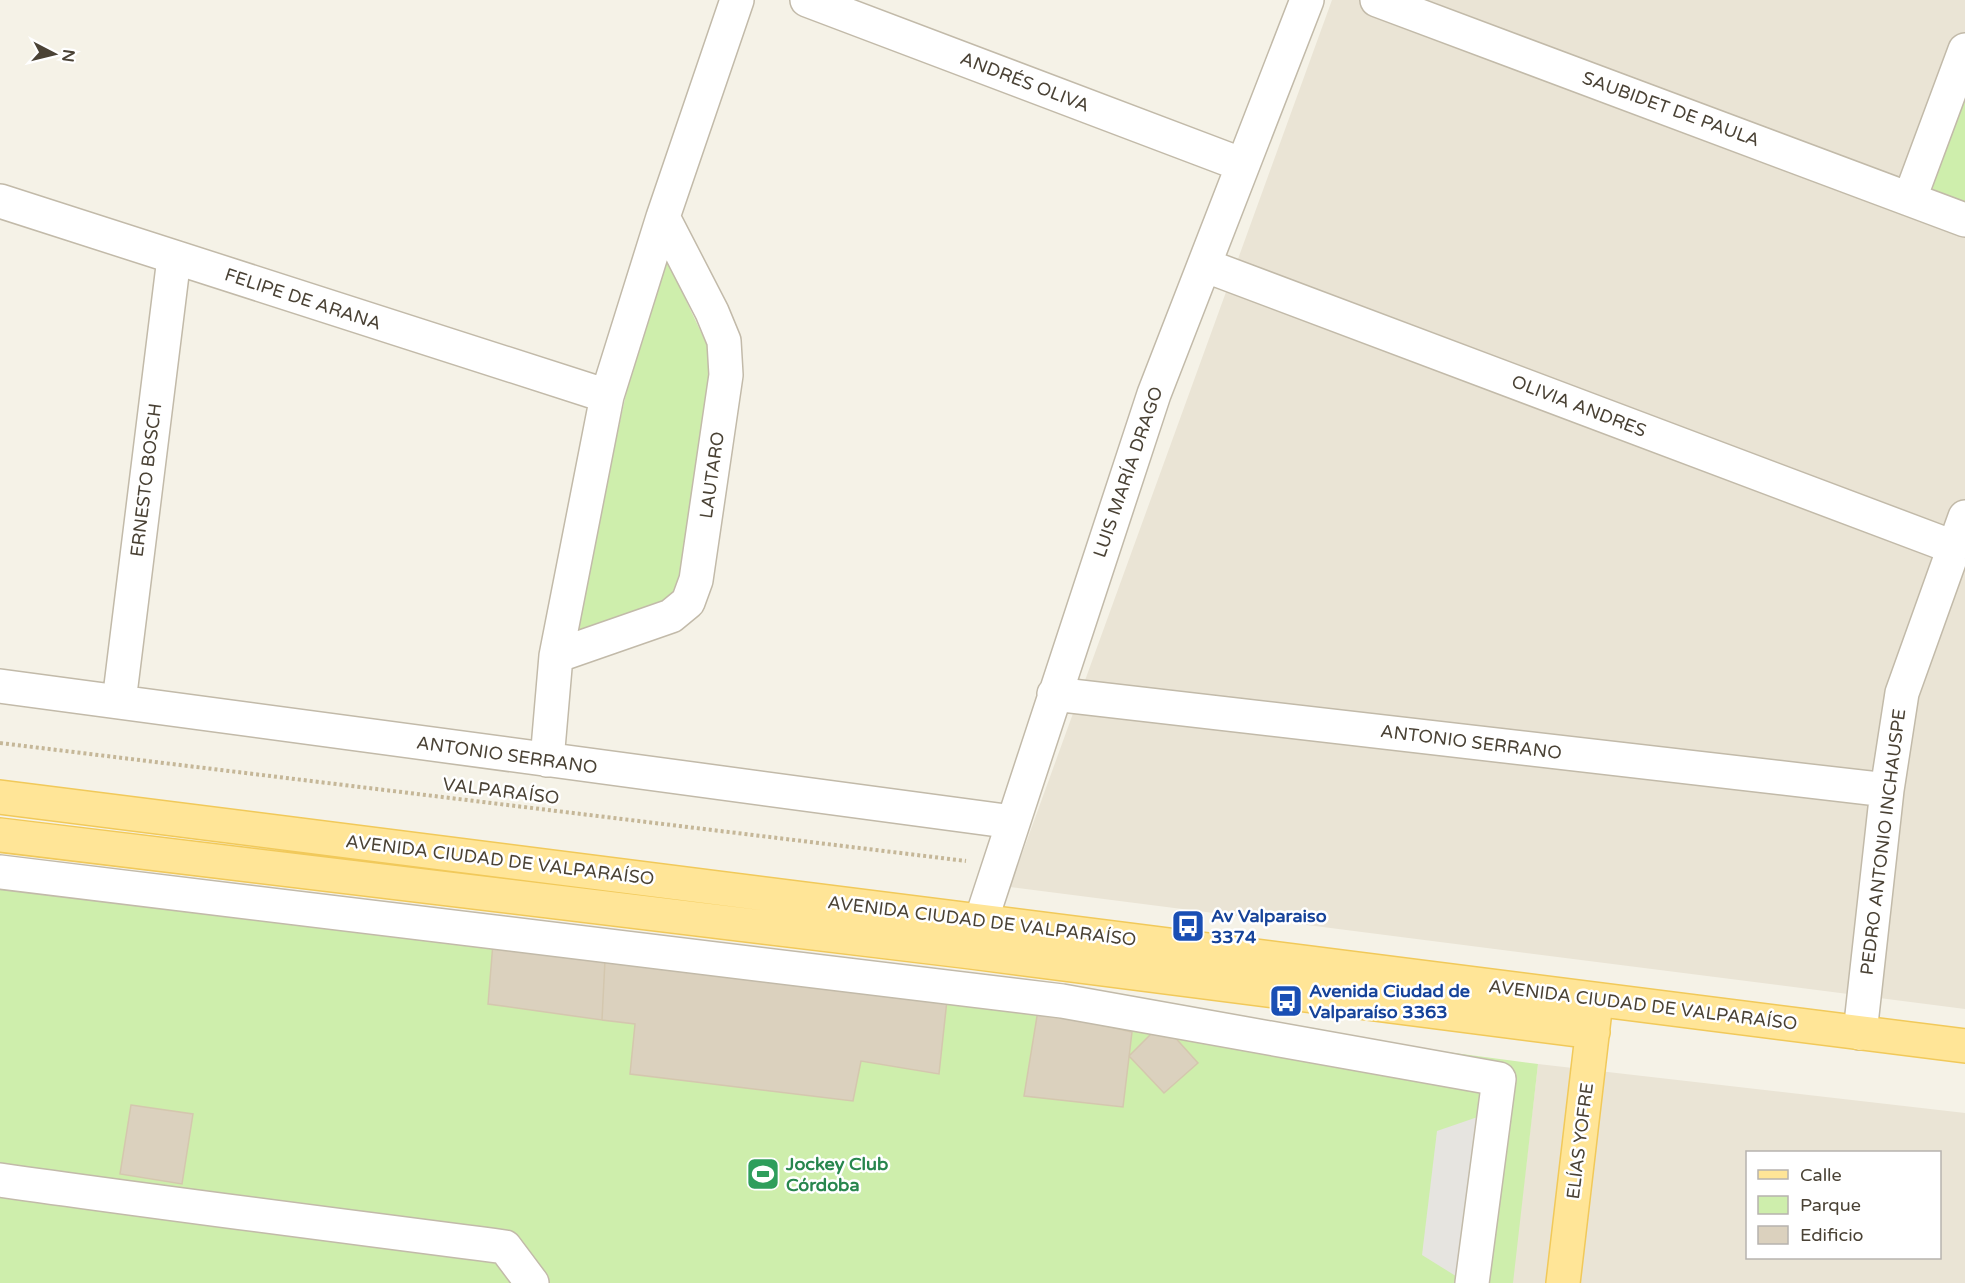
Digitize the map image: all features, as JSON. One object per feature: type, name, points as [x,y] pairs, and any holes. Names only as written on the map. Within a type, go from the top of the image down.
[{"type":"main road","name":"AVENIDA CIUDAD DE VALPARAÍSO","points":[[0,796],[1965,1046]]},
{"type":"main road","name":"AVENIDA CIUDAD DE VALPARAÍSO","points":[[0,835],[971,952],[1593,1032]]},
{"type":"main road","name":"ELÍAS YOFRE","points":[[1563,1283],[1597,999]]},
{"type":"street","points":[[547,760],[556,656],[607,396],[663,217],[737,0]]},
{"type":"street","name":"ANDRÉS OLIVA","points":[[807,0],[1243,165]]},
{"type":"street","name":"LUIS MARÍA DRAGO","points":[[971,952],[1154,394],[1307,0]]},
{"type":"street","name":"SAUBIDET DE PAULA","points":[[1377,0],[1965,220]]},
{"type":"street","points":[[1910,198],[1965,50]]},
{"type":"street","name":"FELIPE DE ARANA","points":[[0,201],[607,396]]},
{"type":"street","name":"LAUTARO","points":[[556,656],[671,616],[688,602],[696,580],[726,375],[723,341],[712,312],[663,217]]},
{"type":"street","name":"ERNESTO BOSCH","points":[[118,702],[174,258]]},
{"type":"street","name":"OLIVIA ANDRES","points":[[1204,265],[1953,547]]},
{"type":"street","name":"PEDRO ANTONIO INCHAUSPE","points":[[1860,1033],[1887,790],[1902,693],[1965,517]]},
{"type":"street","name":"ANTONIO SERRANO","points":[[0,686],[1013,822]]},
{"type":"street","name":"ANTONIO SERRANO","points":[[1054,694],[1887,790]]},
{"type":"street","points":[[0,872],[1062,1001],[1499,1078],[1472,1283]]},
{"type":"street","points":[[0,1180],[505,1247],[532,1283]]},
{"type":"path","name":"VALPARAÍSO","points":[[0,743],[999,865]]},
{"type":"shaded area","points":[[1332,0],[1965,0],[1965,1009],[1010,887]]},
{"type":"shaded area","points":[[1538,1064],[1965,1113],[1965,1283],[1512,1283]]},
{"type":"shaded area","points":[[1495,1111],[1467,1283],[1422,1255],[1437,1131]]},
{"type":"green space","points":[[1965,88],[1965,213],[1923,196]]},
{"type":"green space","points":[[659,243],[716,364],[675,599],[574,632]]},
{"type":"green space","name":"Jockey Club Córdoba","points":[[0,872],[1062,1001],[1538,1064],[1513,1283],[0,1283]]},
{"type":"building","points":[[493,943],[605,960],[602,1020],[488,1004]]},
{"type":"building","points":[[605,960],[947,1000],[939,1074],[861,1061],[853,1101],[630,1074],[635,1024],[602,1020]]},
{"type":"building","points":[[1038,1010],[1132,1032],[1123,1107],[1024,1096]]},
{"type":"building","points":[[1162,1023],[1198,1063],[1164,1093],[1129,1056]]},
{"type":"building","points":[[131,1105],[193,1114],[182,1184],[120,1174]]},
{"type":"place","name":"Av Valparaiso 3374","points":[[1188,926]]},
{"type":"place","name":"Avenida Ciudad de Valparaíso 3363","points":[[1286,1001]]},
{"type":"place","name":"Jockey Club Córdoba","points":[[763,1174]]}]
